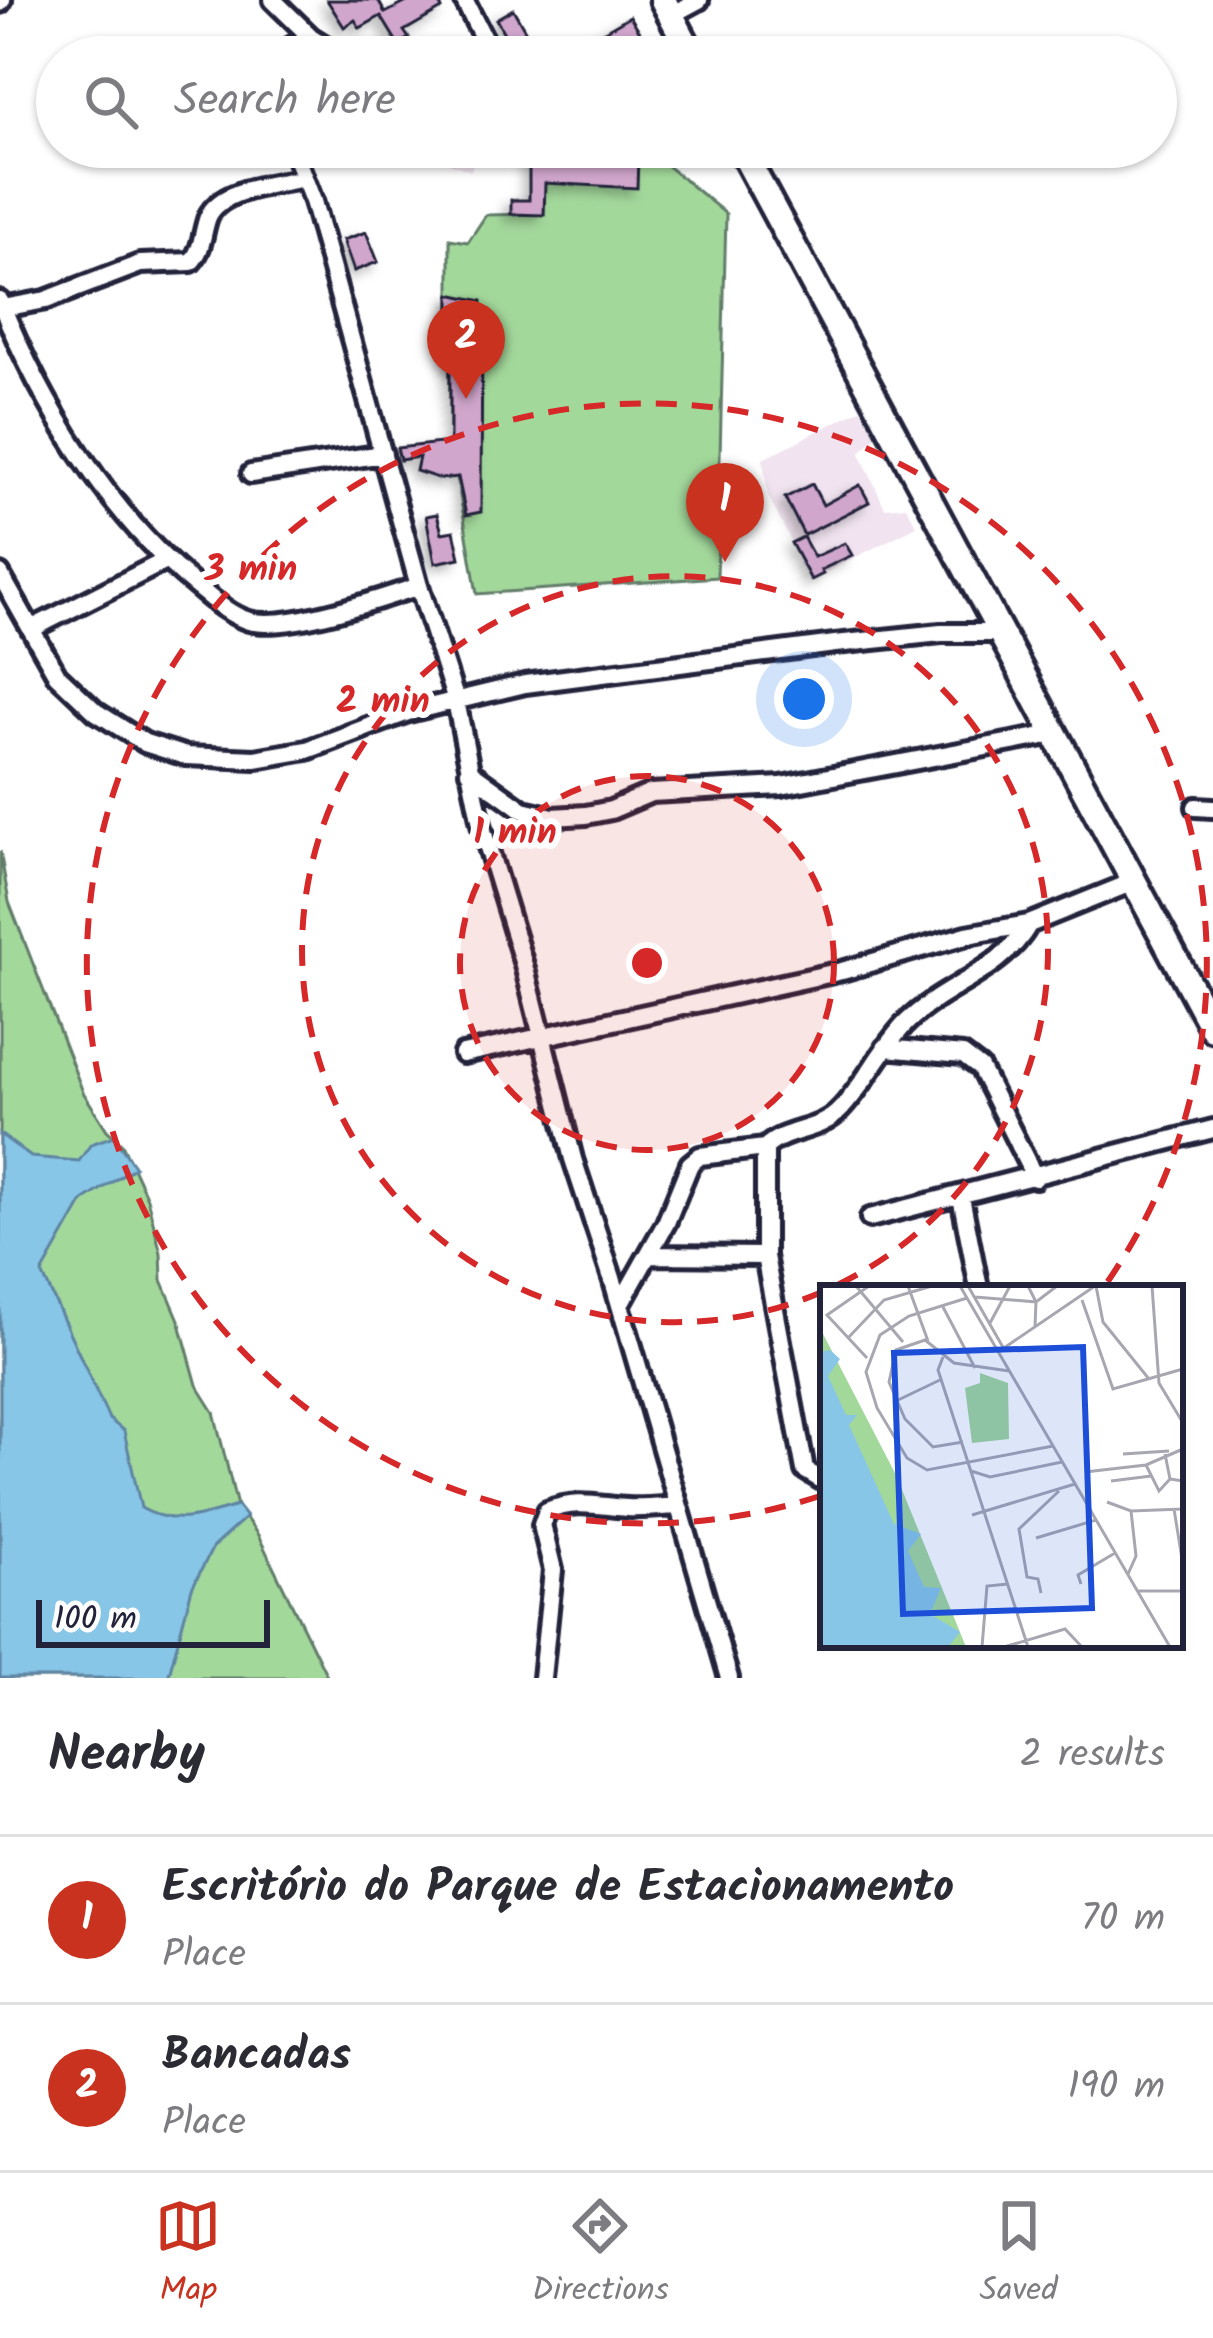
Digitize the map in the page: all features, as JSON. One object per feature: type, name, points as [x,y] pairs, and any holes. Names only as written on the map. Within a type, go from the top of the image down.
[{"type":"main road","points":[[667,7],[682,36]]},
{"type":"main road","points":[[751,168],[1213,1029]]},
{"type":"street","points":[[273,0],[310,36]]},
{"type":"street","points":[[464,0],[482,36]]},
{"type":"street","points":[[667,7],[699,0]]},
{"type":"street","points":[[300,168],[456,701],[481,824],[573,1159],[729,1678]]},
{"type":"street","points":[[304,178],[228,197],[214,206],[191,262],[140,264],[46,300],[2,304],[58,422],[165,561],[227,611],[270,623],[419,586]]},
{"type":"street","points":[[251,474],[383,454]]},
{"type":"street","points":[[31,629],[165,561]]},
{"type":"street","points":[[0,574],[57,675],[96,712],[146,743],[186,756],[255,759],[307,749],[408,712],[525,684],[609,671],[940,633],[1001,633]]},
{"type":"street","points":[[469,771],[523,810],[553,817],[586,815],[650,793],[781,786],[1054,734]]},
{"type":"street","points":[[463,1054],[828,975],[967,935],[1029,924],[1133,882]]},
{"type":"street","points":[[620,1305],[649,1255],[690,1164],[700,1156],[765,1148],[773,1140],[823,1124],[840,1111],[910,1020],[1004,958],[1029,924]]},
{"type":"street","points":[[885,1048],[963,1054],[980,1068],[1035,1178]]},
{"type":"street","points":[[870,1218],[1213,1130]]},
{"type":"street","points":[[765,1148],[765,1256],[806,1470],[820,1480]]},
{"type":"street","points":[[961,1197],[978,1285]]},
{"type":"street","points":[[649,1255],[765,1256]]},
{"type":"street","points":[[542,1678],[553,1570],[542,1525],[547,1511],[583,1502],[635,1509],[678,1506]]},
{"type":"shaded area","points":[[861,409],[876,436],[860,453],[885,508],[906,506],[917,526],[811,580],[768,496],[763,459]]},
{"type":"green space","points":[[545,168],[670,168],[726,214],[717,577],[477,594],[450,436],[450,239],[468,242],[486,215],[544,214]]},
{"type":"green space","points":[[0,851],[9,902],[83,1092],[107,1130],[122,1144],[147,1198],[161,1253],[162,1280],[197,1385],[214,1412],[237,1506],[258,1535],[328,1678],[0,1678]]},
{"type":"water","points":[[0,1134],[31,1157],[79,1161],[91,1144],[113,1136],[135,1167],[83,1201],[42,1273],[109,1419],[124,1431],[141,1508],[176,1518],[237,1506],[246,1517],[213,1547],[192,1588],[168,1678],[0,1678]]},
{"type":"building","points":[[327,0],[378,0],[385,13],[411,0],[438,0],[442,9],[404,31],[408,36],[393,36],[381,16],[360,28],[355,20],[344,27]]},
{"type":"building","points":[[513,9],[528,36],[505,36],[496,19]]},
{"type":"building","points":[[630,16],[643,36],[596,36]]},
{"type":"building","points":[[529,168],[638,168],[637,188],[545,183],[544,215],[511,214],[511,200],[529,200]]},
{"type":"building","points":[[366,232],[378,262],[354,271],[343,240]]},
{"type":"building","points":[[450,294],[482,301],[481,512],[466,515],[458,477],[441,479],[416,471],[419,457],[400,460],[397,448],[450,442]]},
{"type":"building","points":[[812,484],[823,505],[860,485],[869,502],[804,535],[785,498]]},
{"type":"building","points":[[437,514],[442,533],[454,531],[460,558],[435,563],[426,516]]},
{"type":"building","points":[[803,537],[814,557],[845,543],[852,555],[811,580],[791,543]]},
{"type":"place","name":"Bancadas","points":[[466,399]]},
{"type":"place","name":"Escritório do Parque de Estacionamento","points":[[725,562]]}]
